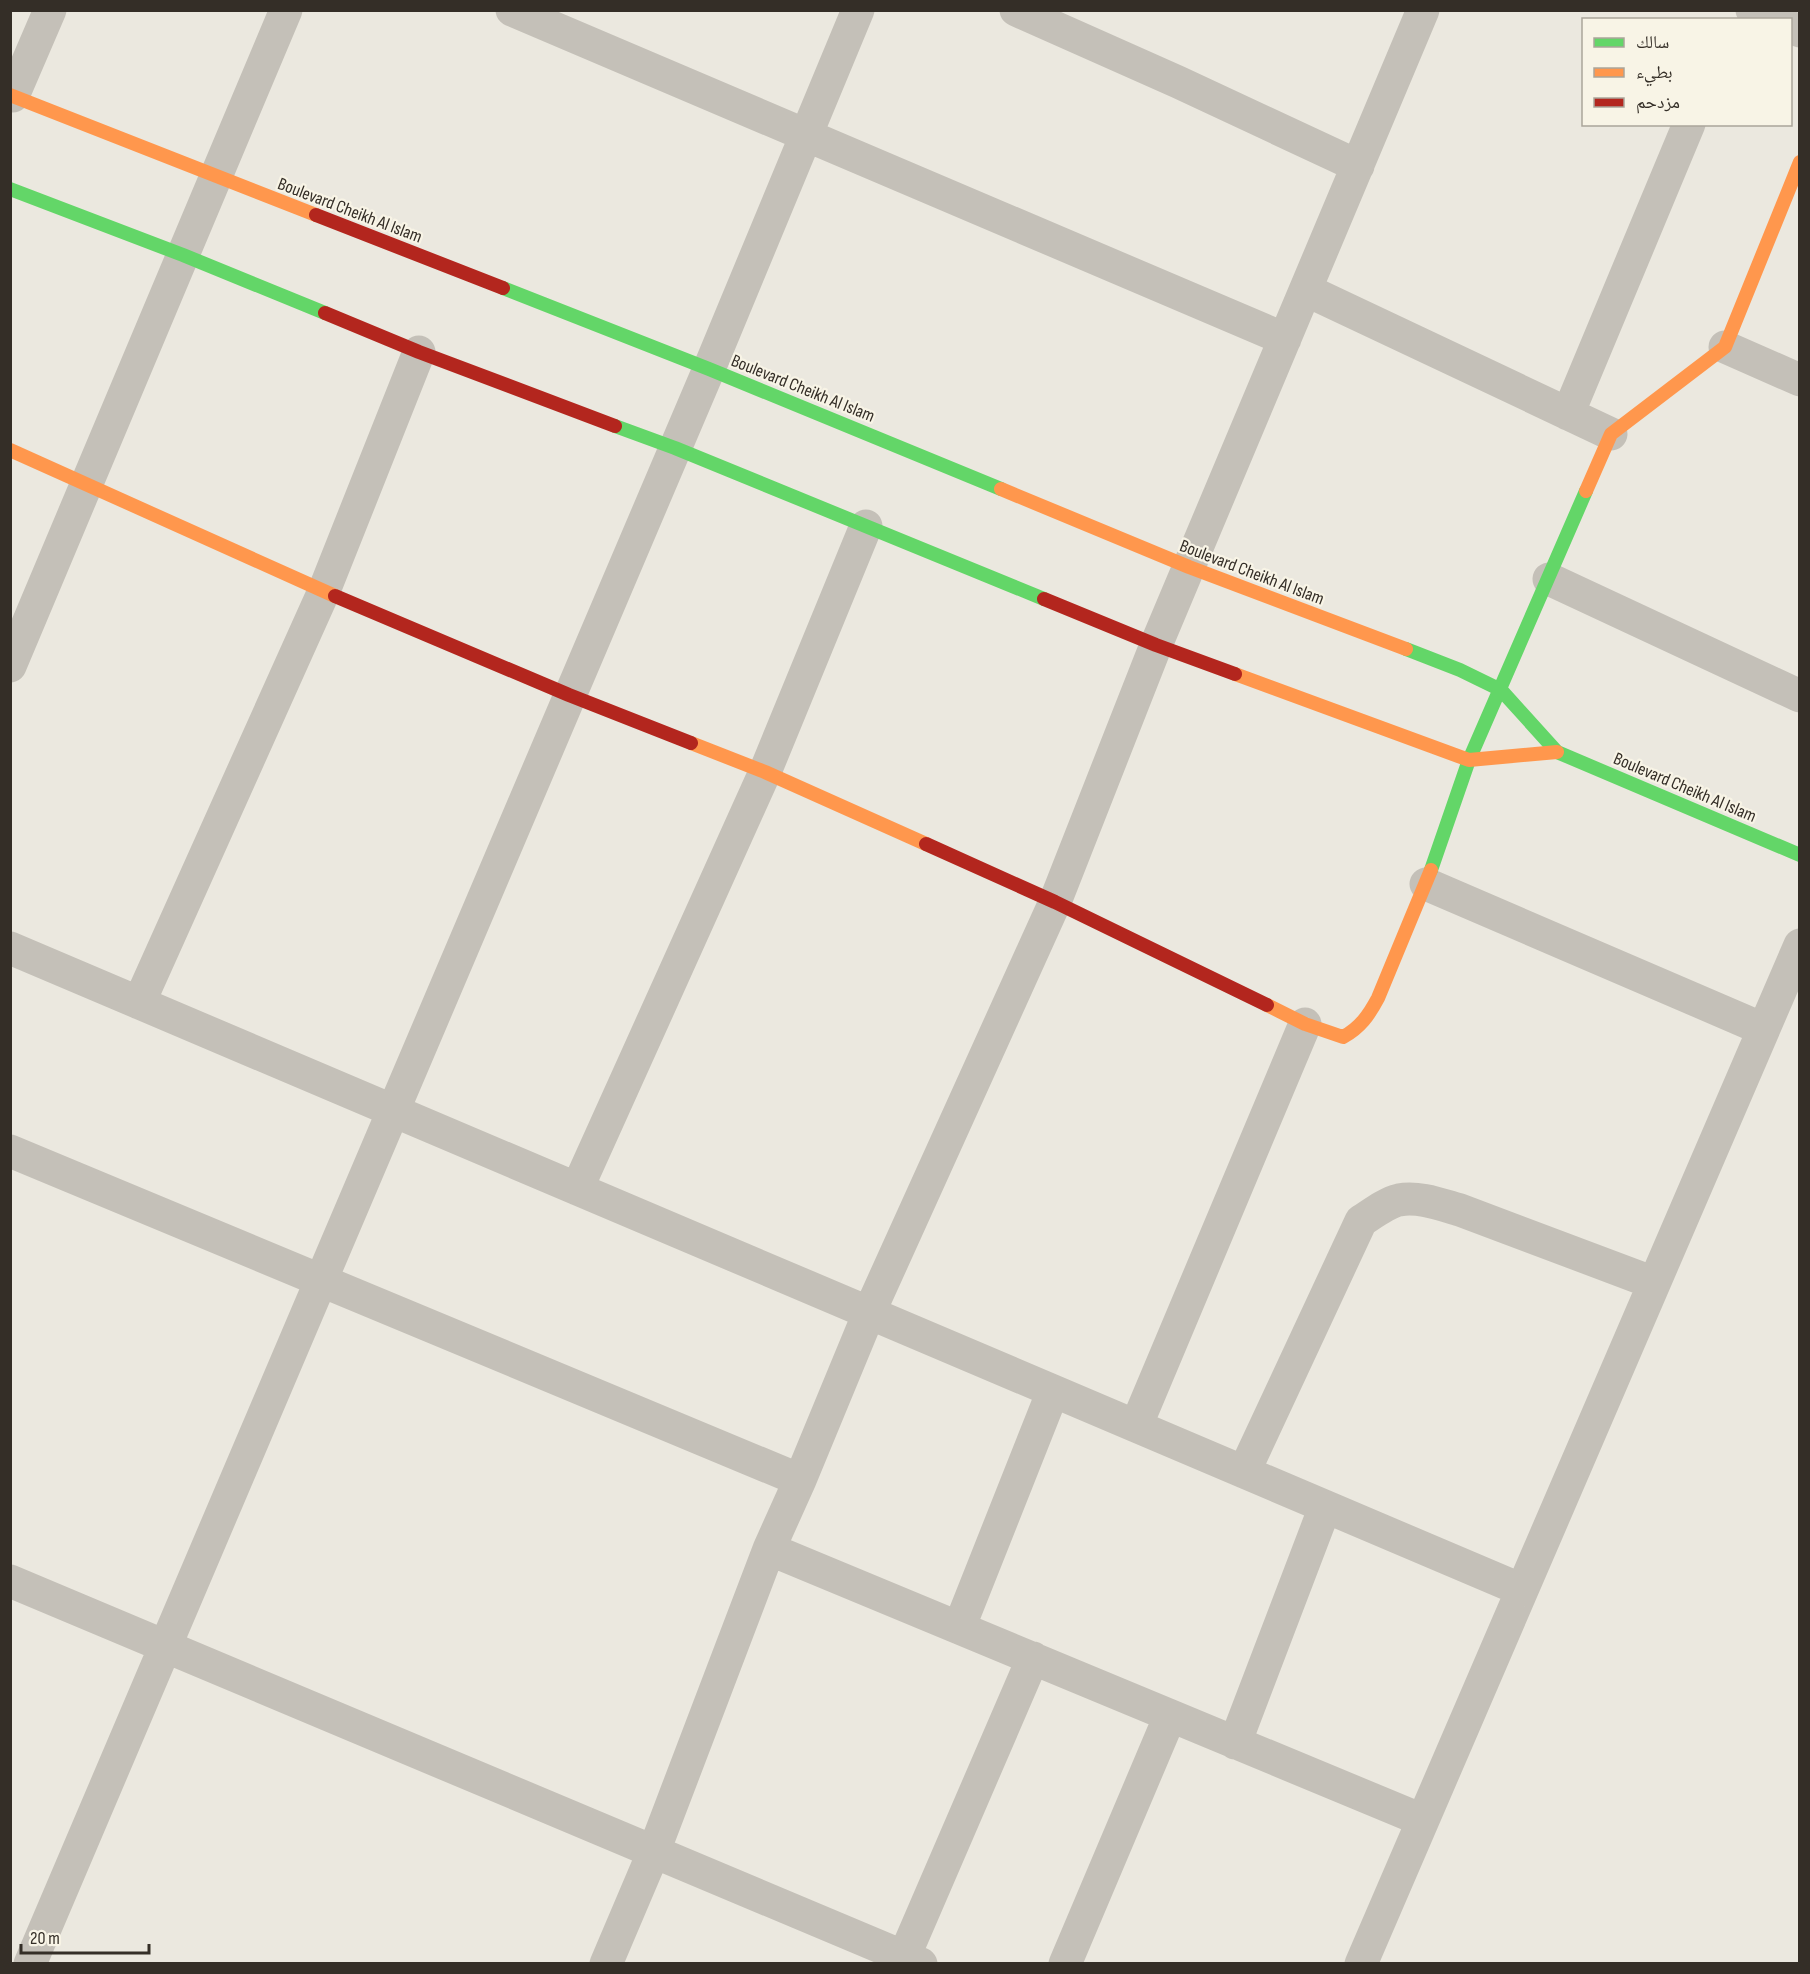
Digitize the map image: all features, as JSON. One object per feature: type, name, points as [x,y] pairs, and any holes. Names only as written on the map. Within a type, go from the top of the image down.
[{"type":"street","points":[[12,96],[50,10]]},
{"type":"street","points":[[10,666],[286,10]]},
{"type":"street","points":[[512,10],[1285,339]]},
{"type":"street","points":[[30,1964],[709,369],[858,10]]},
{"type":"street","points":[[1016,10],[1070,21],[1358,166]]},
{"type":"street","points":[[606,1964],[654,1851],[770,1549],[869,1313],[1055,902],[1156,645],[1423,10]]},
{"type":"street","points":[[1752,10],[1769,18]]},
{"type":"street","name":"Boulevard Cheikh Al Islam","points":[[12,96],[709,369],[1189,567],[1460,670],[1501,690],[1557,752],[1800,855]]},
{"type":"street","points":[[1568,414],[1688,126]]},
{"type":"street","points":[[10,450],[324,591],[569,695],[765,772],[1055,902],[1305,1024],[1343,1037],[1351,1033],[1369,1016],[1426,884],[1469,760],[1611,434],[1725,347],[1800,162]]},
{"type":"street","name":"Boulevard Cheikh Al Islam","points":[[10,189],[183,255],[419,352],[675,448],[1156,645],[1469,760],[1557,752]]},
{"type":"street","points":[[1306,290],[1611,434]]},
{"type":"street","points":[[1725,347],[1800,380]]},
{"type":"street","points":[[139,1003],[324,591],[419,352]]},
{"type":"street","points":[[577,1189],[765,772],[866,526]]},
{"type":"street","points":[[1549,579],[1800,696]]},
{"type":"street","points":[[1426,884],[1763,1029]]},
{"type":"street","points":[[1361,1964],[1800,945]]},
{"type":"street","points":[[10,948],[1522,1590]]},
{"type":"street","points":[[1136,1426],[1305,1024]]},
{"type":"street","points":[[10,1151],[800,1480]]},
{"type":"street","points":[[1244,1473],[1361,1221],[1399,1200],[1428,1201],[1460,1210],[1654,1283]]},
{"type":"street","points":[[959,1628],[1053,1391]]},
{"type":"street","points":[[1235,1743],[1325,1507]]},
{"type":"street","points":[[770,1549],[1422,1821]]},
{"type":"street","points":[[10,1581],[654,1851],[909,1961],[1033,1658]]},
{"type":"street","points":[[1065,1964],[1170,1716]]},
{"type":"traffic: fast","points":[[10,189],[183,255],[325,313]]},
{"type":"traffic: fast","points":[[503,288],[709,369],[1001,489]]},
{"type":"traffic: fast","points":[[615,426],[675,448],[1044,599]]},
{"type":"traffic: fast","points":[[1431,870],[1469,760],[1586,491]]},
{"type":"traffic: fast","points":[[1406,649],[1460,670],[1501,690],[1557,752],[1800,855]]},
{"type":"traffic: slow","points":[[10,95],[316,215]]},
{"type":"traffic: slow","points":[[1586,491],[1611,434],[1725,347],[1800,162]]},
{"type":"traffic: slow","points":[[10,450],[335,596]]},
{"type":"traffic: slow","points":[[1001,489],[1189,567],[1406,649]]},
{"type":"traffic: slow","points":[[1235,674],[1469,760],[1557,752]]},
{"type":"traffic: slow","points":[[691,743],[765,772],[926,844]]},
{"type":"traffic: slow","points":[[1267,1005],[1305,1024],[1343,1037],[1354,1030],[1378,998],[1431,870]]},
{"type":"traffic: jam","points":[[316,215],[503,288]]},
{"type":"traffic: jam","points":[[325,313],[419,352],[615,426]]},
{"type":"traffic: jam","points":[[335,596],[569,695],[691,743]]},
{"type":"traffic: jam","points":[[1044,599],[1156,645],[1235,674]]},
{"type":"traffic: jam","points":[[926,844],[1055,902],[1267,1005]]}]
